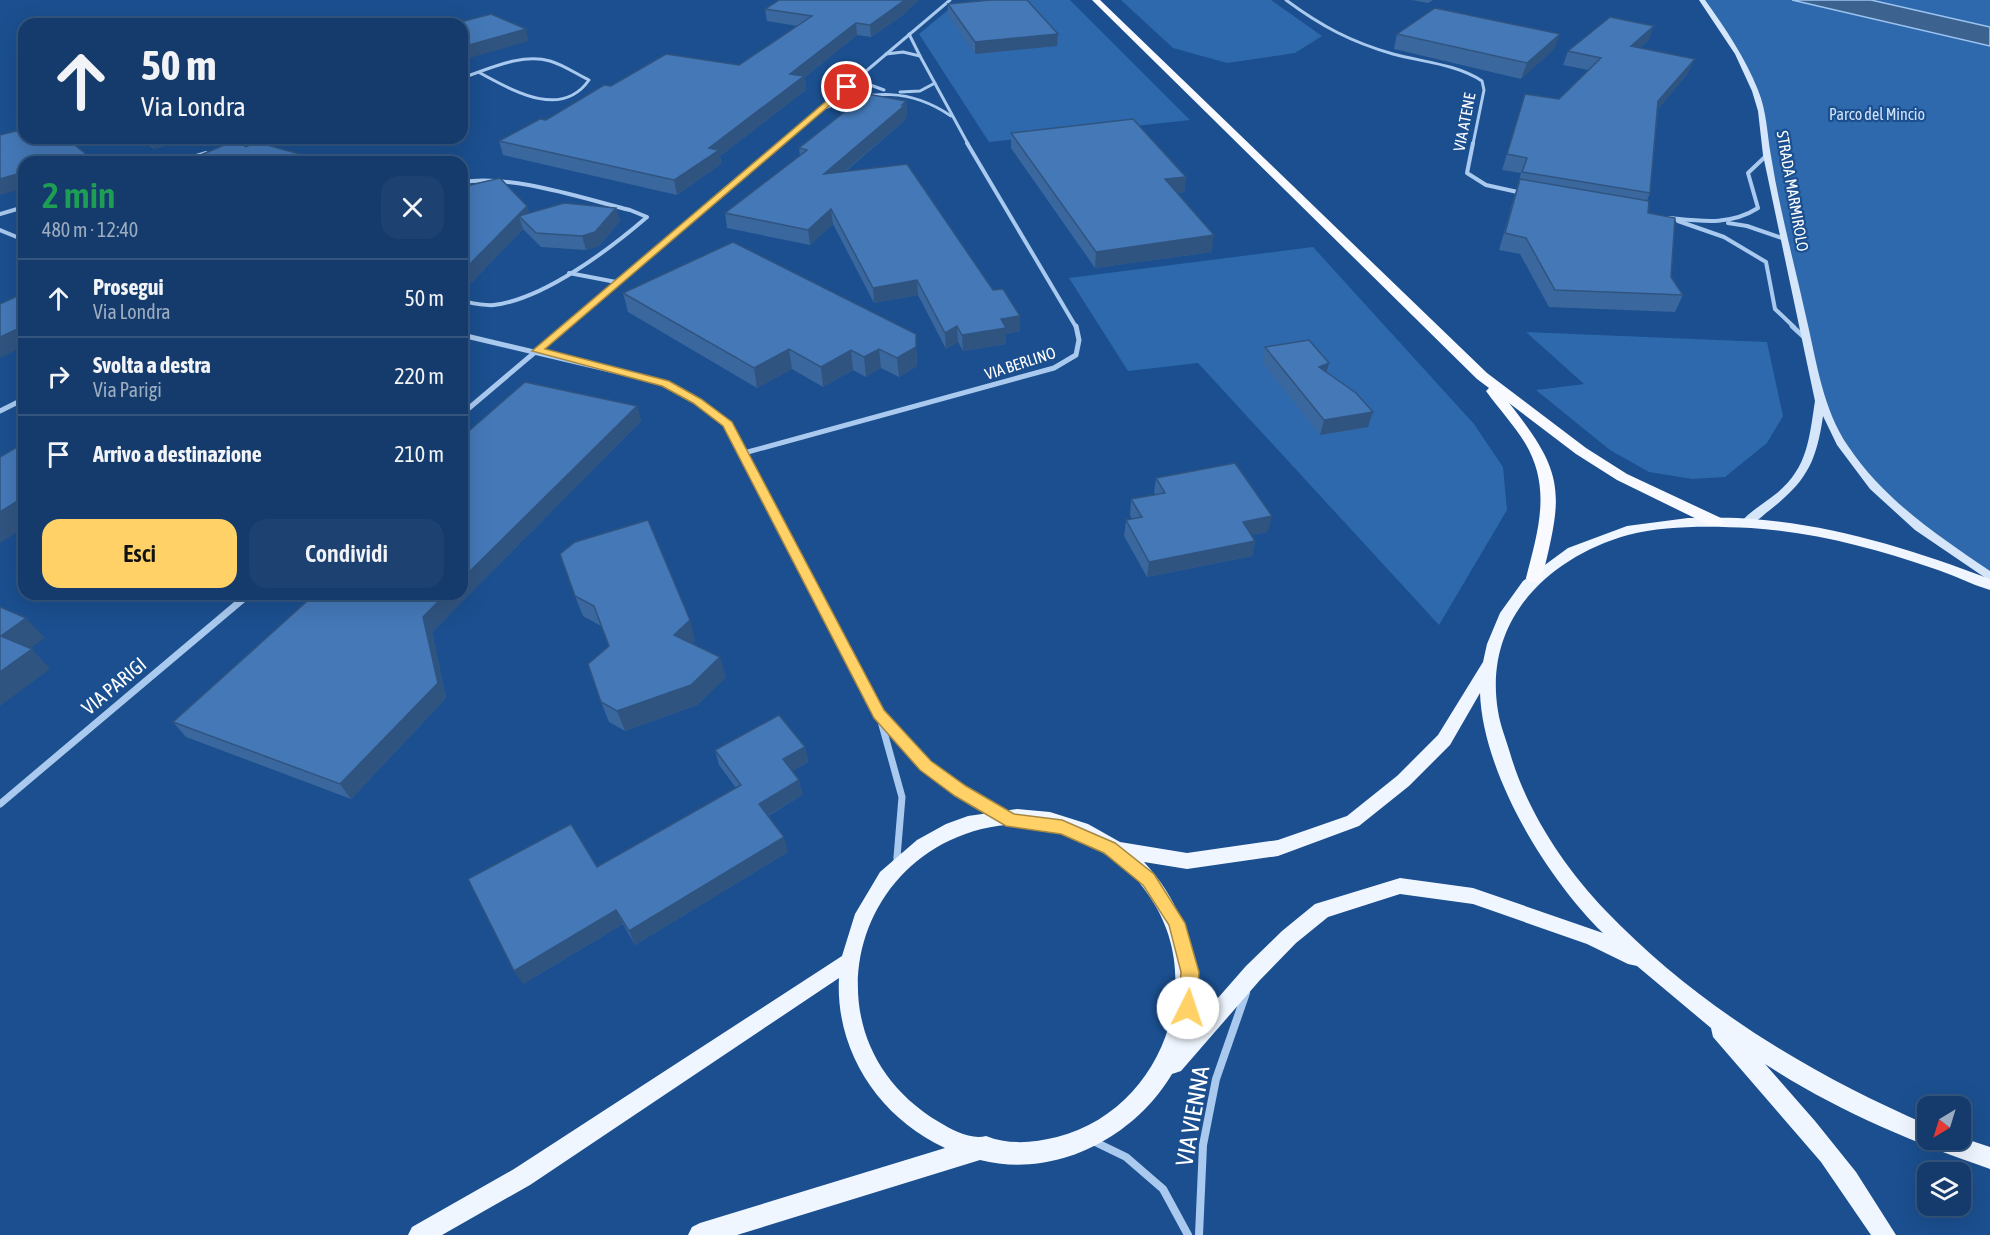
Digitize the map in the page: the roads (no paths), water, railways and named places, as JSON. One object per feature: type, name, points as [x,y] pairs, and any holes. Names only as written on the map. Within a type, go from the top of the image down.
[{"type":"highway","points":[[1096,0],[1482,376],[1581,451],[1622,477],[1716,522]]},
{"type":"highway","points":[[1482,376],[1531,445],[1542,463],[1549,483],[1548,512],[1534,578]]},
{"type":"main road","name":"STRADA MARMIROLO","points":[[1702,0],[1743,59],[1758,98],[1767,139],[1767,156],[1820,402],[1842,445],[1874,487],[1919,527],[1990,577]]},
{"type":"main road","name":"STRADA MARMIROLO","points":[[1746,523],[1780,497],[1800,476],[1812,451],[1820,402]]},
{"type":"main road","points":[[1917,1131],[1872,1113],[1788,1067],[1698,1006],[1647,963],[1578,891],[1550,853],[1508,779],[1494,734],[1489,694],[1490,663],[1504,617],[1534,578],[1573,551],[1616,535],[1664,525],[1746,523],[1816,531],[1882,546],[1990,585]]},
{"type":"main road","points":[[1490,663],[1444,740],[1403,781],[1353,821],[1278,848],[1186,861],[1109,848],[1062,827],[1012,821],[970,826],[932,841],[897,864],[872,892],[853,926],[844,964],[845,1011],[861,1057],[892,1098],[934,1129],[986,1147],[1037,1150],[1087,1138],[1131,1112],[1165,1076],[1253,973],[1289,937],[1322,910],[1400,886],[1473,897],[1592,938],[1647,963]]},
{"type":"main road","points":[[1109,848],[1149,880],[1177,923],[1190,972],[1187,1025],[1165,1076]]},
{"type":"main road","points":[[420,1235],[522,1177],[844,964]]},
{"type":"main road","points":[[1698,1006],[1800,1118],[1872,1214],[1884,1235]]},
{"type":"main road","points":[[700,1235],[986,1147]]},
{"type":"main road","points":[[1967,1150],[1990,1158]]},
{"type":"street","points":[[468,409],[950,0]]},
{"type":"street","name":"VIA ATENE","points":[[1286,0],[1319,25],[1342,36],[1375,49],[1470,73],[1482,81],[1484,90],[1467,173],[1476,181],[1491,187],[1532,195]]},
{"type":"street","name":"VIA BERLINO","points":[[744,453],[1054,368],[1076,355],[1079,340],[1075,323],[951,116],[950,108],[909,34]]},
{"type":"street","points":[[886,54],[903,52],[920,56]]},
{"type":"street","points":[[468,76],[525,60],[547,60],[589,80],[585,88],[571,96],[530,98],[480,73]]},
{"type":"street","points":[[860,76],[865,83],[873,87],[928,101],[951,116]]},
{"type":"street","points":[[821,110],[846,98],[890,92],[920,91],[935,83]]},
{"type":"street","points":[[228,147],[238,144]]},
{"type":"street","points":[[198,156],[208,153]]},
{"type":"street","points":[[1717,221],[1748,216],[1758,208],[1748,172],[1767,156]]},
{"type":"street","points":[[468,179],[503,182],[630,210],[647,217],[601,254],[531,295],[494,305],[468,303]]},
{"type":"street","points":[[0,214],[18,209]]},
{"type":"street","points":[[1658,216],[1747,226],[1785,239]]},
{"type":"street","points":[[1669,218],[1729,238],[1748,247],[1766,262],[1774,309],[1805,338]]},
{"type":"street","points":[[0,230],[18,238]]},
{"type":"street","points":[[568,273],[616,282]]},
{"type":"street","points":[[468,336],[665,383],[697,401],[728,424],[879,714],[902,797],[897,864]]},
{"type":"street","points":[[0,411],[18,402]]},
{"type":"street","name":"VIA PARIGI","points":[[0,804],[242,600]]},
{"type":"street","points":[[879,714],[926,765],[960,791],[1012,821]]},
{"type":"street","name":"VIA VIENNA","points":[[1199,1235],[1203,1145],[1216,1079],[1253,973]]},
{"type":"street","name":"VIA VIENNA","points":[[1087,1138],[1126,1157],[1162,1189],[1188,1235]]},
{"type":"park label","name":"Parco del Mincio","points":[[1877,114]]}]
